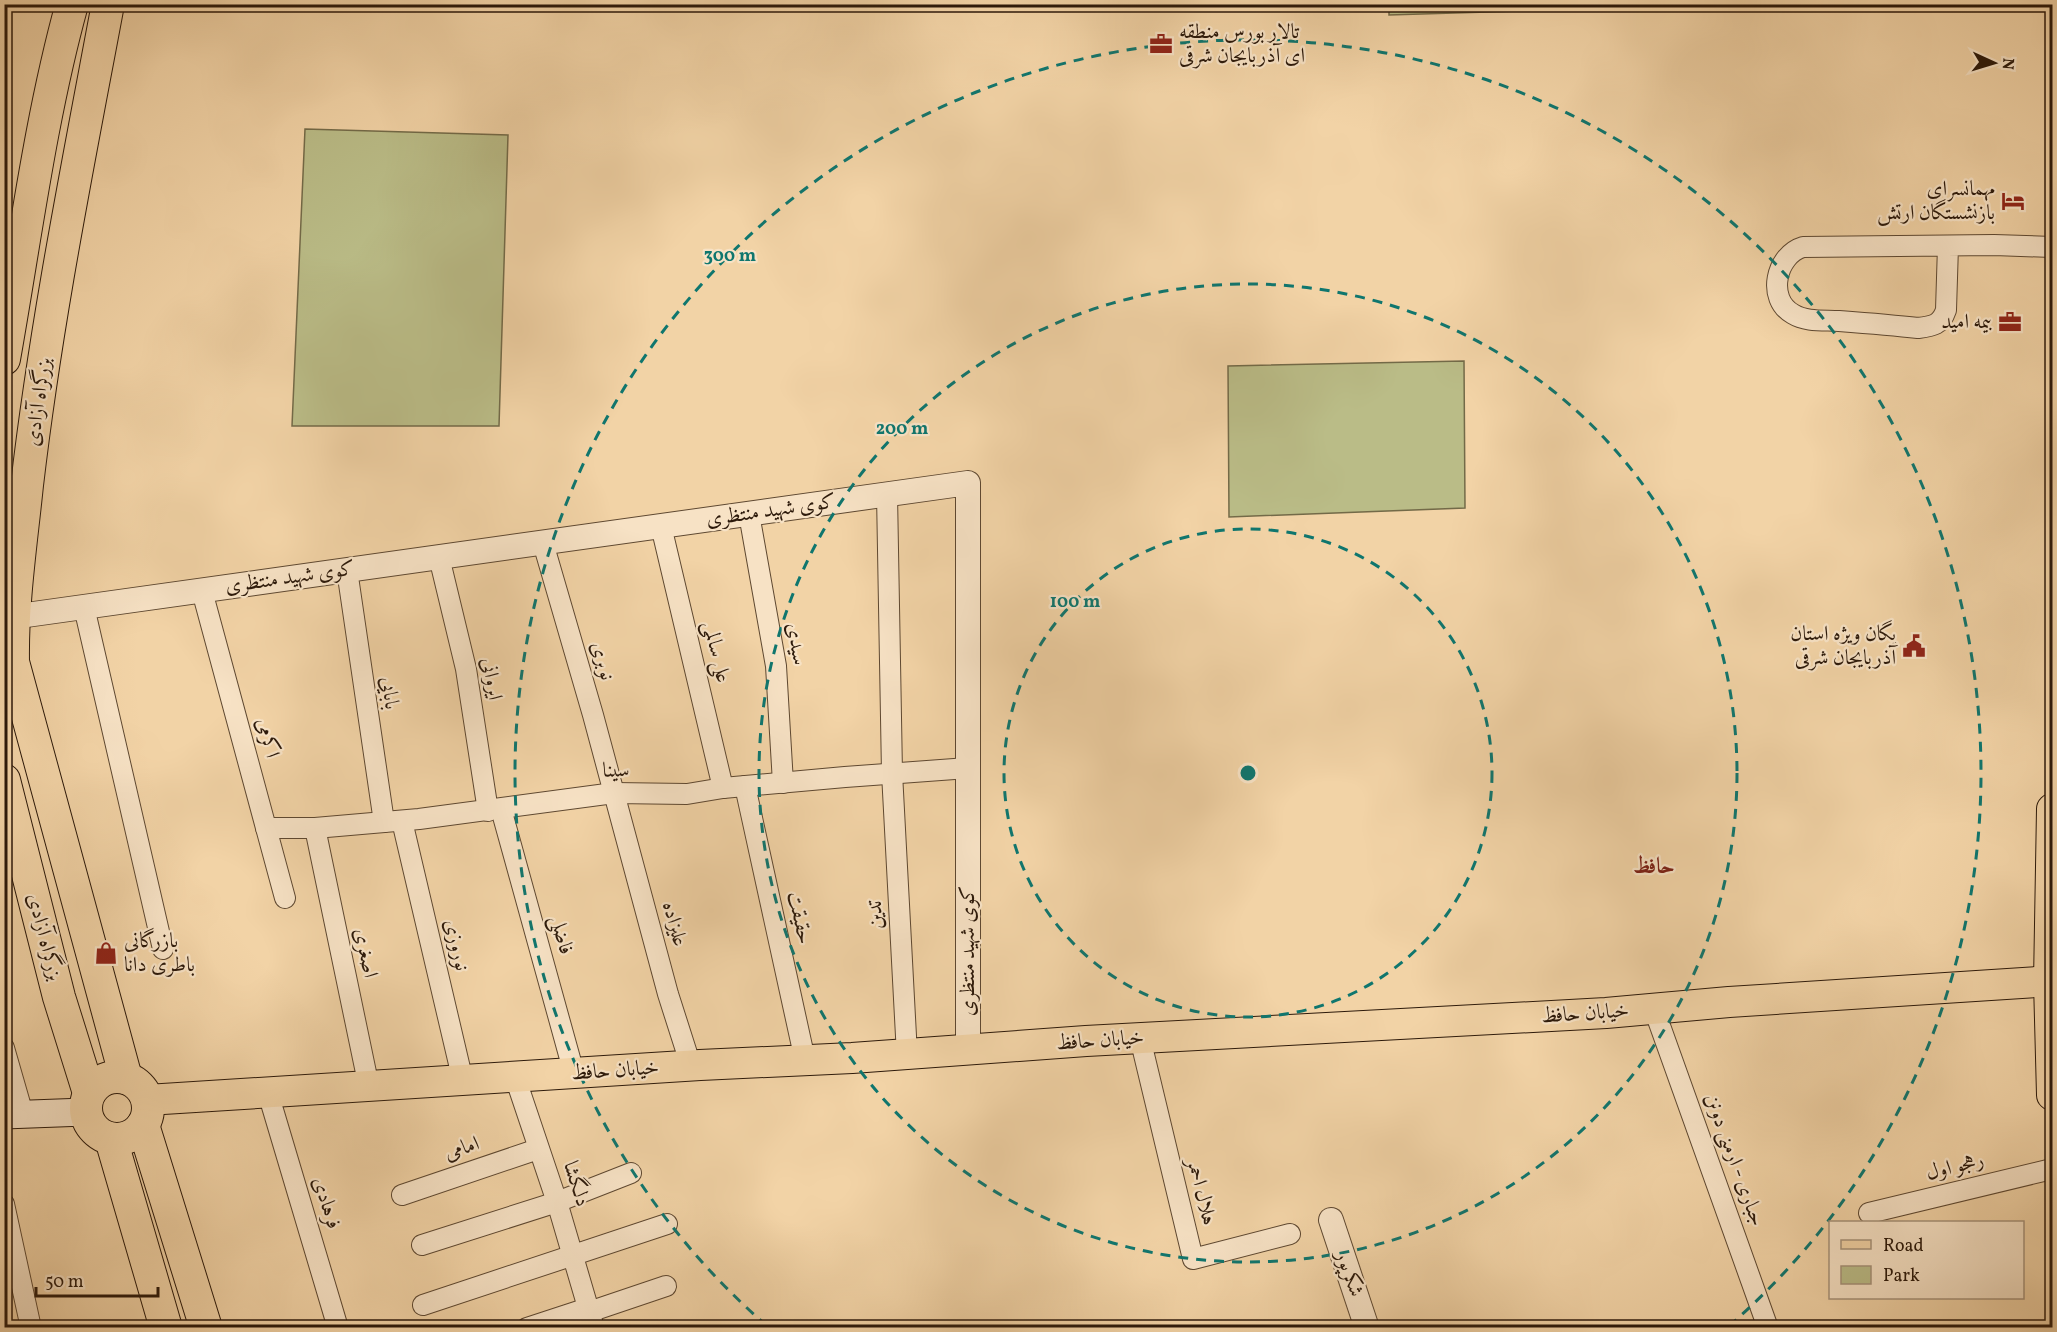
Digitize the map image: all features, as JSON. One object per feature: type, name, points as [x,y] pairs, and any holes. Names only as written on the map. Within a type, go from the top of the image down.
[{"type":"highway","name":"بزرگراه آزادی","points":[[4,359],[42,143],[72,4]]},
{"type":"highway","name":"بزرگراه آزادی","points":[[108,4],[59,267],[33,432],[12,617],[13,662],[126,1078]]},
{"type":"highway","name":"بزرگراه آزادی","points":[[4,780],[14,856],[59,997],[87,1102]]},
{"type":"highway","points":[[145,1113],[129,1137],[111,1139],[101,1136],[88,1121],[87,1102],[96,1084],[105,1078],[115,1076],[126,1078],[136,1082],[143,1090],[145,1113],[206,1328]]},
{"type":"highway","points":[[111,1139],[166,1328]]},
{"type":"main road","points":[[2052,809],[2050,981],[2052,1095]]},
{"type":"main road","name":"خیابان حافظ","points":[[145,1113],[268,1093],[691,1066],[907,1055],[1140,1038],[1654,1009],[2050,981]]},
{"type":"main road","points":[[14,1114],[87,1102]]},
{"type":"street","points":[[1948,246],[1946,310],[1943,319],[1938,324],[1929,327],[1806,319],[1786,310],[1778,294],[1779,278],[1785,258],[1803,247],[1948,246],[2052,247]]},
{"type":"street","name":"کوی شهید منتظری","points":[[12,617],[968,483],[968,1051]]},
{"type":"street","points":[[887,494],[892,773]]},
{"type":"street","name":"سیدی","points":[[749,514],[776,666],[783,783]]},
{"type":"street","name":"علی سالمی","points":[[661,526],[723,788]]},
{"type":"street","name":"نوبری","points":[[543,543],[614,793]]},
{"type":"street","name":"ایروانی","points":[[439,557],[466,669],[495,810]]},
{"type":"street","name":"بابایی","points":[[347,570],[393,822]]},
{"type":"street","name":"اکرمی","points":[[202,591],[285,898]]},
{"type":"street","points":[[84,608],[163,949]]},
{"type":"street","name":"سینا","points":[[266,828],[315,828],[393,822],[614,793],[687,794],[723,788],[968,768]]},
{"type":"street","name":"تدین","points":[[892,773],[907,1055]]},
{"type":"street","name":"حقیقت","points":[[745,786],[805,1060]]},
{"type":"street","name":"علیزاده","points":[[614,793],[668,994],[691,1066]]},
{"type":"street","name":"فاضلی","points":[[495,810],[574,1073]]},
{"type":"street","name":"نوروزی","points":[[393,822],[463,1081]]},
{"type":"street","name":"اصغری","points":[[315,828],[369,1087]]},
{"type":"street","name":"جباری - ارمنی دونن","points":[[1654,1009],[1768,1328]]},
{"type":"street","name":"هلال احمر","points":[[1140,1038],[1193,1259],[1290,1234]]},
{"type":"street","points":[[4,1048],[14,1114]]},
{"type":"street","name":"دلگشا","points":[[515,1077],[591,1316]]},
{"type":"street","name":"فرهادی","points":[[268,1093],[338,1328]]},
{"type":"street","name":"امامی","points":[[402,1195],[538,1149]]},
{"type":"street","name":"رهجو اول","points":[[1869,1213],[2052,1168]]},
{"type":"street","points":[[422,1245],[556,1202],[631,1173]]},
{"type":"street","points":[[4,1204],[31,1328]]},
{"type":"street","name":"شکرپور","points":[[1331,1220],[1367,1328]]},
{"type":"street","points":[[423,1305],[667,1224]]},
{"type":"street","points":[[527,1328],[591,1316],[666,1286]]},
{"type":"green space","points":[[1389,5],[1520,5],[1520,11],[1389,15]]},
{"type":"green space","points":[[305,129],[508,135],[499,426],[292,426]]},
{"type":"green space","points":[[1464,361],[1465,508],[1229,517],[1228,366]]},
{"type":"place","name":"تالار بورس منطقه ای آذربایجان شرقی","points":[[1161,44]]},
{"type":"place","name":"مهمانسرای بازنشستگان ارتش","points":[[2013,201]]},
{"type":"place","name":"بیمه امید","points":[[2010,322]]},
{"type":"place","name":"یگان ویژه استان آذربایجان شرقی","points":[[1914,646]]},
{"type":"place","name":"بازرگانی باطری دانا","points":[[106,953]]},
{"type":"district","name":"حافظ","points":[[1654,867]]}]
